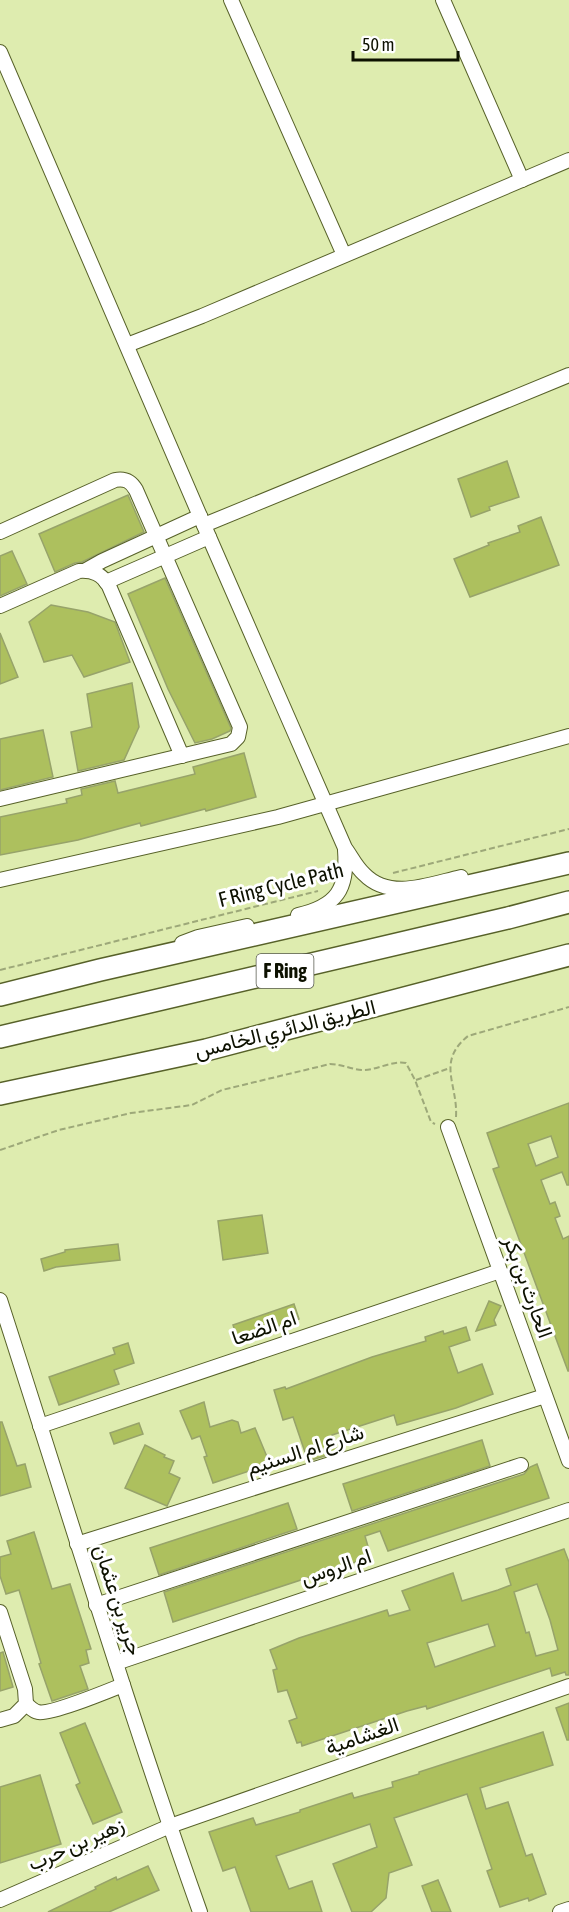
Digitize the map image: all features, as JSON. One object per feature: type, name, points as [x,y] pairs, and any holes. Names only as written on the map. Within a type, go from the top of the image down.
[{"type":"highway","points":[[0,995],[569,863]]},
{"type":"highway","name":"F Ring","points":[[0,1037],[569,902]]},
{"type":"highway","name":"الطريق الدائري الخامس","points":[[0,1094],[206,1050],[569,955]]},
{"type":"highway","points":[[0,1107],[206,1050]]},
{"type":"street","points":[[231,0],[344,255]]},
{"type":"street","points":[[443,0],[522,180]]},
{"type":"street","points":[[0,52],[345,848],[369,879],[386,887],[404,889],[487,873],[525,873]]},
{"type":"street","points":[[127,345],[202,316],[569,160]]},
{"type":"street","points":[[0,606],[86,570],[110,556],[157,536],[204,526],[569,375]]},
{"type":"street","points":[[0,532],[120,479],[134,485],[240,727],[238,737],[231,744],[0,799]]},
{"type":"street","points":[[106,582],[165,556],[204,526]]},
{"type":"street","points":[[86,570],[97,573],[106,582],[182,756]]},
{"type":"street","points":[[0,880],[278,817],[569,736]]},
{"type":"street","points":[[160,958],[178,945],[198,937],[312,911],[330,901],[342,885],[346,873],[345,848]]},
{"type":"street","name":"الحارث بن بكر","points":[[448,1127],[545,1396],[566,1443],[569,1461]]},
{"type":"street","name":"ام الضعا","points":[[40,1426],[500,1271]]},
{"type":"street","name":"جرير بن عثمان","points":[[0,1300],[96,1605],[200,1912]]},
{"type":"street","name":"شارع ام السنيم","points":[[77,1544],[545,1396]]},
{"type":"street","points":[[96,1605],[521,1465]]},
{"type":"street","name":"ام الروس","points":[[116,1663],[569,1510]]},
{"type":"street","points":[[0,1612],[25,1689],[26,1704],[14,1716],[0,1720]]},
{"type":"street","points":[[26,1704],[34,1710],[43,1712],[123,1685]]},
{"type":"street","name":"الغشامية","points":[[170,1826],[569,1686]]},
{"type":"street","name":"زهير بن حرب","points":[[0,1900],[170,1826]]},
{"type":"street","points":[[560,1912],[569,1909]]},
{"type":"path","name":"F Ring Cycle Path","points":[[369,879],[569,829]]},
{"type":"path","name":"F Ring Cycle Path","points":[[0,970],[342,885]]},
{"type":"path","points":[[0,1150],[59,1130],[131,1113],[192,1105],[222,1090],[330,1064],[340,1064],[360,1070],[406,1063],[431,1122],[440,1127],[448,1127],[456,1120],[450,1068],[451,1057],[458,1045],[468,1036],[569,1007]]},
{"type":"path","points":[[415,1080],[450,1068]]},
{"type":"building","points":[[507,461],[519,497],[489,507],[490,510],[471,517],[458,479]]},
{"type":"building","points":[[128,495],[144,532],[82,562],[55,572],[39,534]]},
{"type":"building","points":[[541,517],[559,565],[470,597],[454,559],[489,545],[488,543],[520,532],[518,526]]},
{"type":"building","points":[[12,551],[27,584],[0,596],[0,556]]},
{"type":"building","points":[[165,578],[231,728],[230,731],[212,739],[195,743],[168,689],[128,594]]},
{"type":"building","points":[[51,605],[88,612],[115,622],[130,662],[84,677],[72,655],[44,662],[29,622]]},
{"type":"building","points":[[0,633],[18,677],[0,684]]},
{"type":"building","points":[[132,683],[139,727],[124,760],[78,771],[71,732],[92,727],[87,694]]},
{"type":"building","points":[[43,730],[53,777],[0,790],[0,739]]},
{"type":"building","points":[[244,753],[256,797],[141,826],[140,823],[78,840],[0,855],[0,817],[67,803],[66,799],[82,795],[81,789],[115,781],[118,793],[195,774],[193,767]]},
{"type":"building","points":[[569,1103],[569,1185],[562,1172],[541,1180],[550,1204],[555,1202],[560,1216],[555,1218],[563,1239],[569,1236],[569,1371],[493,1169],[499,1167],[487,1133]],"holes":[[[551,1136],[558,1157],[536,1166],[528,1144]]]},
{"type":"building","points":[[262,1215],[268,1253],[223,1260],[218,1221]]},
{"type":"building","points":[[118,1244],[120,1260],[56,1267],[44,1271],[41,1259],[65,1252],[65,1250]]},
{"type":"building","points":[[489,1301],[501,1306],[494,1320],[496,1325],[476,1331]]},
{"type":"building","points":[[294,1304],[299,1319],[238,1340],[233,1325]]},
{"type":"building","points":[[466,1327],[470,1340],[449,1347],[458,1373],[482,1364],[493,1394],[456,1408],[397,1425],[394,1415],[332,1435],[338,1452],[308,1461],[293,1417],[283,1420],[274,1390],[285,1387],[286,1389],[372,1357],[426,1341],[425,1337],[443,1331],[444,1334]]},
{"type":"building","points":[[128,1343],[134,1363],[114,1370],[119,1384],[59,1405],[49,1377],[115,1354],[113,1348]]},
{"type":"building","points":[[204,1402],[210,1427],[232,1420],[238,1422],[241,1433],[255,1428],[270,1464],[213,1483],[200,1436],[192,1439],[180,1411]]},
{"type":"building","points":[[0,1422],[2,1422],[17,1466],[25,1464],[31,1487],[0,1496]]},
{"type":"building","points":[[139,1423],[143,1434],[114,1444],[110,1433]]},
{"type":"building","points":[[482,1440],[490,1466],[352,1511],[343,1484]]},
{"type":"building","points":[[145,1445],[174,1461],[169,1473],[180,1478],[167,1506],[125,1488]]},
{"type":"building","points":[[537,1464],[549,1498],[388,1551],[380,1531],[365,1536],[371,1557],[173,1622],[164,1592],[524,1474],[530,1467]]},
{"type":"building","points":[[288,1503],[297,1529],[159,1575],[150,1548]]},
{"type":"building","points":[[34,1532],[52,1589],[70,1584],[91,1649],[86,1650],[89,1663],[80,1666],[88,1689],[52,1701],[39,1664],[41,1663],[19,1590],[6,1594],[0,1576],[0,1557],[11,1554],[7,1541]]},
{"type":"building","points":[[564,1549],[569,1562],[569,1675],[565,1672],[552,1676],[550,1668],[427,1709],[426,1706],[407,1711],[302,1746],[301,1742],[297,1743],[289,1721],[297,1718],[287,1690],[278,1692],[273,1670],[277,1669],[270,1650],[299,1638],[387,1610],[389,1616],[410,1610],[402,1591],[453,1573],[462,1601],[498,1590],[511,1585],[506,1569]],"holes":[[[537,1584],[558,1650],[536,1656],[529,1632],[526,1633],[514,1592]],[[488,1624],[495,1646],[435,1667],[427,1643]]]},
{"type":"building","points":[[3,1652],[13,1687],[0,1691],[0,1653]]},
{"type":"building","points":[[569,1703],[569,1740],[567,1740],[556,1708]]},
{"type":"building","points":[[85,1723],[122,1812],[93,1824],[76,1785],[80,1783],[60,1733]]},
{"type":"building","points":[[543,1732],[553,1765],[480,1788],[486,1809],[508,1802],[526,1856],[532,1854],[546,1894],[529,1901],[528,1898],[500,1907],[487,1871],[492,1869],[467,1794],[394,1818],[412,1865],[389,1873],[386,1898],[371,1912],[352,1912],[333,1864],[377,1847],[370,1824],[276,1856],[289,1889],[312,1881],[322,1912],[251,1912],[235,1867],[223,1871],[209,1832],[253,1818],[256,1825],[352,1793],[354,1798],[393,1787],[392,1782],[419,1774],[419,1772]]},
{"type":"building","points":[[40,1775],[61,1844],[0,1863],[0,1787]]},
{"type":"building","points":[[148,1866],[159,1890],[109,1912],[48,1912],[116,1877],[117,1880]]},
{"type":"building","points":[[438,1880],[451,1912],[432,1912],[422,1886]]}]
